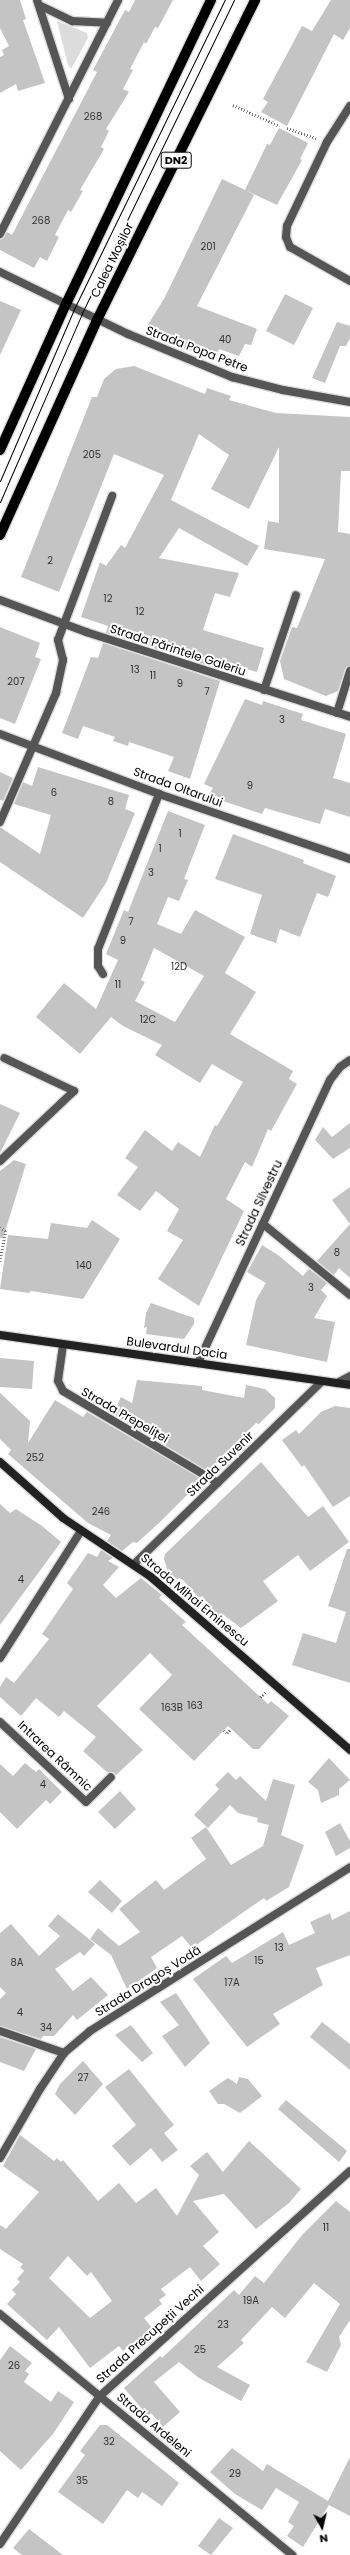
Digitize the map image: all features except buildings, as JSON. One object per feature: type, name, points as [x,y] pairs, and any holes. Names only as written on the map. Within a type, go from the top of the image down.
[{"type":"main road","name":"Calea Moșilor","points":[[0,450],[66,304],[211,0]]},
{"type":"main road","name":"Calea Moșilor","points":[[0,535],[97,320],[255,0]]},
{"type":"main road","name":"Bulevardul Dacia","points":[[0,1335],[350,1385]]},
{"type":"main road","name":"Strada Mihai Eminescu","points":[[0,1462],[81,1531],[134,1564],[350,1750]]},
{"type":"street","points":[[0,234],[118,0]]},
{"type":"street","points":[[38,3],[72,21],[107,23]]},
{"type":"street","points":[[38,3],[69,99]]},
{"type":"street","points":[[350,106],[327,142],[287,226],[286,237],[290,247],[350,281]]},
{"type":"street","name":"Strada Popa Petre","points":[[0,272],[97,320],[232,377],[283,390],[350,402]]},
{"type":"street","points":[[0,822],[34,747],[62,673],[63,660],[58,640],[112,496]]},
{"type":"street","points":[[264,690],[296,596]]},
{"type":"street","name":"Strada Părintele Galeriu","points":[[0,600],[64,624],[350,718]]},
{"type":"street","points":[[337,713],[350,671]]},
{"type":"street","name":"Strada Oltarului","points":[[0,734],[159,794],[350,859]]},
{"type":"street","points":[[103,974],[97,962],[98,949],[159,794]]},
{"type":"street","points":[[0,1160],[74,1091],[4,1058]]},
{"type":"street","name":"Strada Silvestru","points":[[198,1363],[330,1080],[340,1067],[350,1060]]},
{"type":"street","points":[[263,1224],[350,1295]]},
{"type":"street","name":"Strada Prepeliței","points":[[63,1345],[58,1381],[63,1391],[218,1483]]},
{"type":"street","points":[[337,1383],[350,1376]]},
{"type":"street","name":"Strada Suvenir","points":[[134,1564],[322,1381]]},
{"type":"street","points":[[0,1658],[81,1531]]},
{"type":"street","name":"Intrarea Râmnic","points":[[0,1722],[86,1802],[111,1777]]},
{"type":"street","name":"Strada Dragoș Vodă","points":[[0,2158],[40,2089],[64,2053],[90,2031],[350,1867]]},
{"type":"street","points":[[0,2032],[64,2053]]},
{"type":"street","name":"Strada Precupeții Vechi","points":[[0,2544],[100,2396],[350,2171]]},
{"type":"street","name":"Strada Ardeleni","points":[[0,2314],[292,2555]]},
{"type":"path","points":[[233,105],[280,126]]},
{"type":"path","points":[[286,128],[327,142]]},
{"type":"path","points":[[0,1227],[6,1231],[0,1261]]},
{"type":"path","points":[[224,1730],[227,1733],[231,1729]]},
{"type":"shaded area","points":[[57,21],[87,33],[88,38],[71,69],[68,65]]},
{"type":"tram line","points":[[0,481],[74,309],[225,0]]},
{"type":"tram line","points":[[0,502],[82,313],[234,0]]}]
